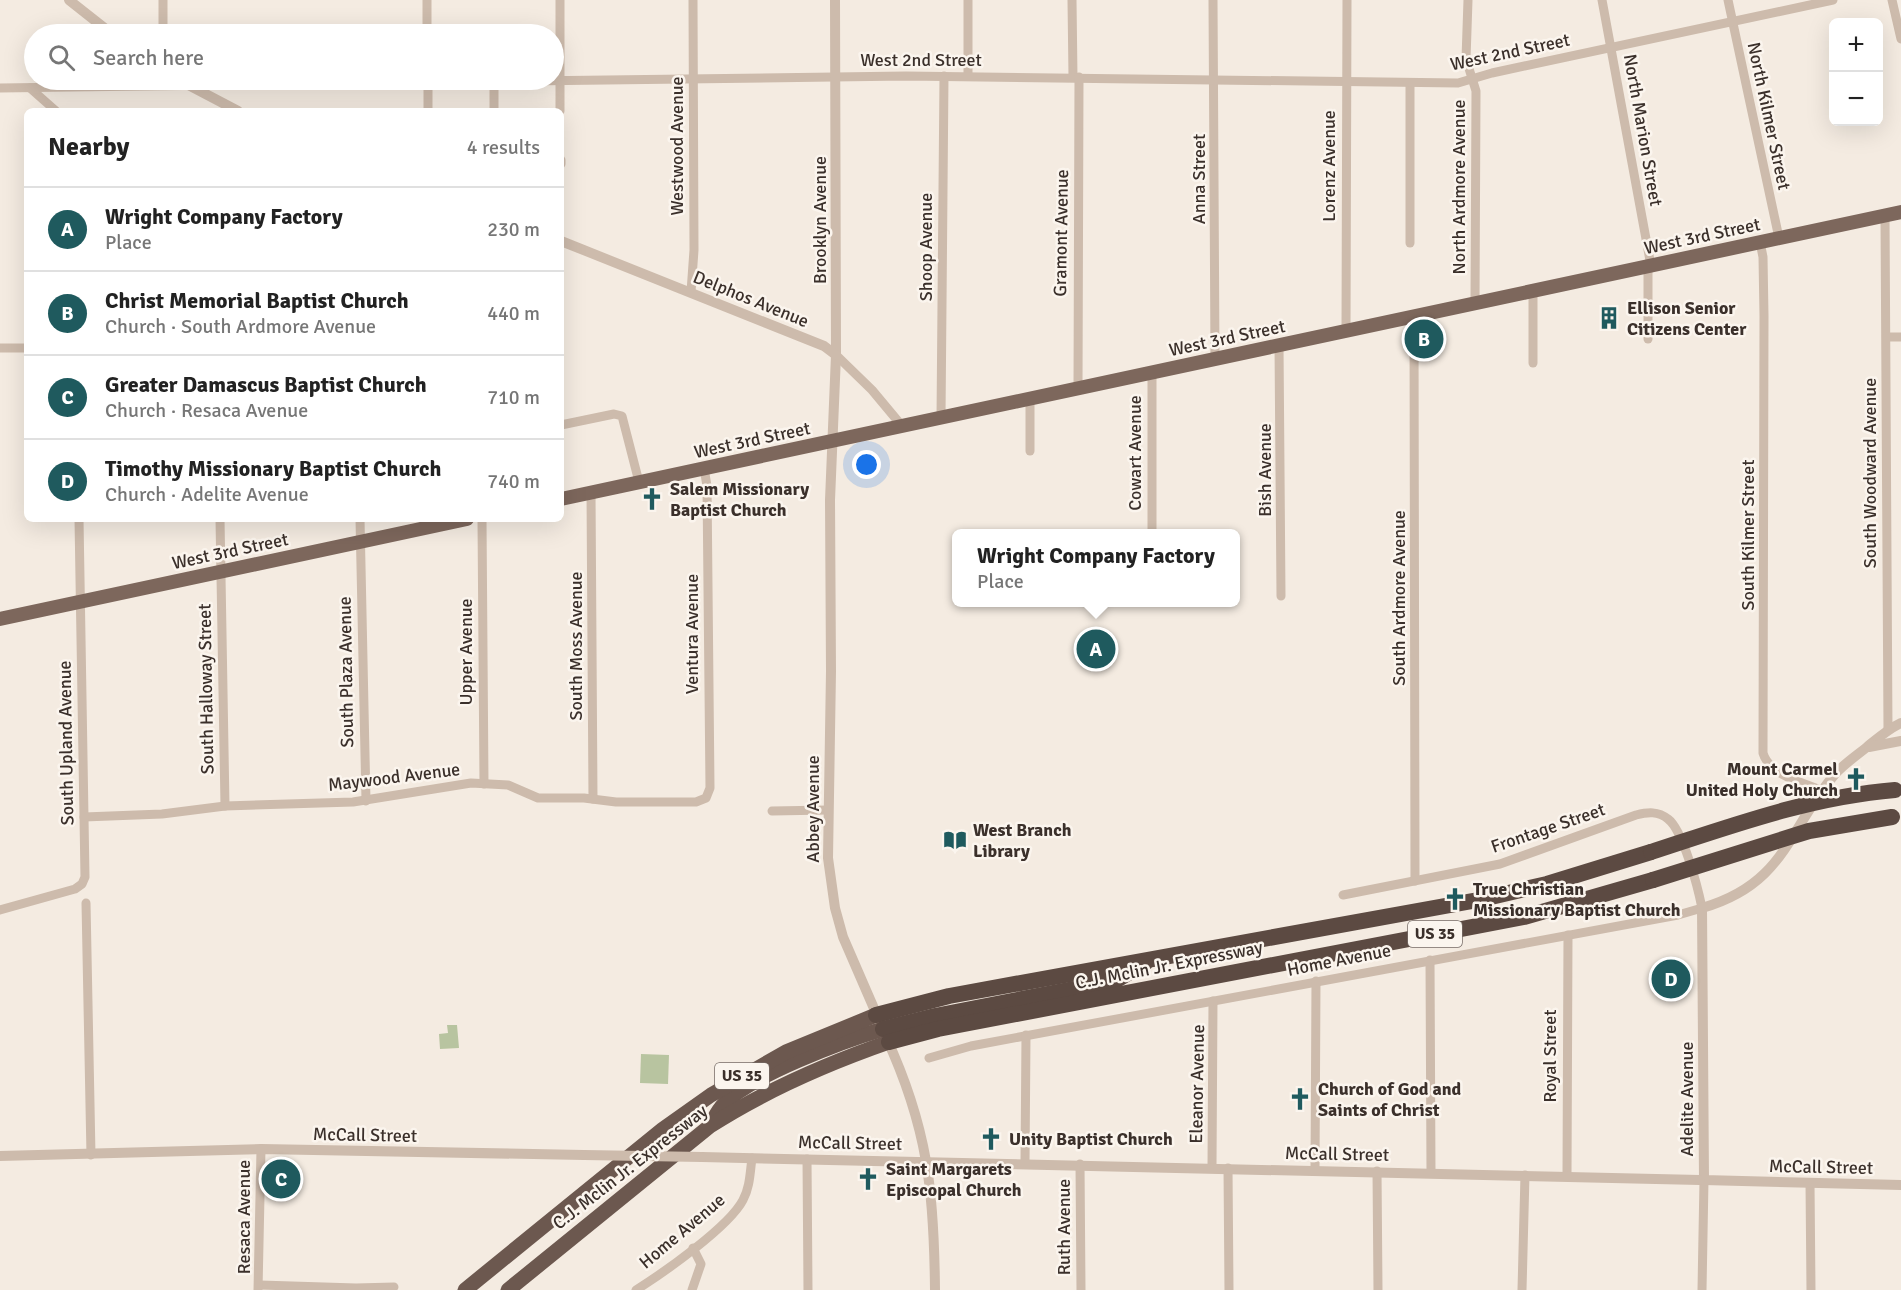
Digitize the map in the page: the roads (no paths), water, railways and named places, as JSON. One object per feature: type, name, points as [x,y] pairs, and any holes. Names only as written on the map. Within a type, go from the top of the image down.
[{"type":"highway","name":"C.J. Mclin Jr. Expressway","points":[[508,1290],[710,1126],[723,1104],[746,1088],[808,1057],[883,1029],[935,1016],[1115,981],[1151,959],[1502,895],[1652,852],[1792,807],[1844,795],[1898,790]]},
{"type":"highway","name":"C.J. Mclin Jr. Expressway","points":[[465,1290],[622,1163],[711,1095],[750,1071],[817,1038],[883,1029],[950,1026],[1524,917],[1653,880],[1809,831],[1897,817]]},
{"type":"main road","name":"West 3rd Street","points":[[564,498],[1901,212]]},
{"type":"main road","name":"West 3rd Street","points":[[0,619],[360,542],[428,523]]},
{"type":"street","points":[[69,0],[99,24]]},
{"type":"street","points":[[163,0],[163,24]]},
{"type":"street","points":[[427,0],[427,24]]},
{"type":"street","points":[[560,0],[560,24]]},
{"type":"street","name":"Westwood Avenue","points":[[691,291],[694,250],[693,0]]},
{"type":"street","name":"Brooklyn Avenue","points":[[832,441],[836,355],[835,0]]},
{"type":"street","points":[[968,0],[968,76]]},
{"type":"street","name":"Gramont Avenue","points":[[1072,0],[1076,77],[1078,388]]},
{"type":"street","name":"Anna Street","points":[[1213,0],[1215,359]]},
{"type":"street","name":"Lorenz Avenue","points":[[1346,331],[1347,0]]},
{"type":"street","name":"North Ardmore Avenue","points":[[1468,0],[1466,59],[1476,91],[1475,303]]},
{"type":"street","name":"North Marion Street","points":[[1602,0],[1650,266],[1648,339]]},
{"type":"street","name":"North Kilmer Street","points":[[1728,0],[1779,238]]},
{"type":"street","name":"West 2nd Street","points":[[564,80],[968,76],[1458,83],[1611,47],[1833,0]]},
{"type":"street","points":[[1892,0],[1901,39]]},
{"type":"street","name":"Shoop Avenue","points":[[941,418],[944,76]]},
{"type":"street","points":[[1410,82],[1410,243]]},
{"type":"street","name":"West 2nd Street","points":[[0,88],[24,88]]},
{"type":"street","points":[[32,90],[53,108]]},
{"type":"street","points":[[198,90],[232,108]]},
{"type":"street","points":[[428,90],[428,108]]},
{"type":"street","points":[[494,90],[494,108]]},
{"type":"street","points":[[560,90],[560,108]]},
{"type":"street","name":"South Woodward Avenue","points":[[1885,216],[1888,730]]},
{"type":"street","name":"Delphos Avenue","points":[[564,242],[824,346],[872,390],[902,426]]},
{"type":"street","name":"South Kilmer Street","points":[[1760,242],[1763,257],[1764,316],[1763,753],[1765,760],[1773,769],[1823,791]]},
{"type":"street","points":[[1533,291],[1533,363]]},
{"type":"street","name":"South Ardmore Avenue","points":[[1414,316],[1415,881]]},
{"type":"street","points":[[1887,337],[1901,337]]},
{"type":"street","name":"Bish Avenue","points":[[1280,345],[1281,596]]},
{"type":"street","points":[[0,348],[24,348]]},
{"type":"street","name":"Cowart Avenue","points":[[1152,372],[1152,529]]},
{"type":"street","points":[[1029,451],[1030,399]]},
{"type":"street","points":[[564,424],[614,414],[622,416],[639,482]]},
{"type":"street","name":"Abbey Avenue","points":[[832,441],[828,858],[835,908],[853,965],[911,1094],[927,1160],[934,1228],[935,1290]]},
{"type":"street","name":"Ventura Avenue","points":[[704,468],[707,486],[709,618],[710,788],[706,798]]},
{"type":"street","name":"South Moss Avenue","points":[[591,492],[593,799]]},
{"type":"street","name":"South Upland Avenue","points":[[0,910],[75,889],[82,884],[85,877],[79,522]]},
{"type":"street","name":"South Halloway Street","points":[[220,522],[225,806]]},
{"type":"street","name":"South Plaza Avenue","points":[[360,522],[366,801]]},
{"type":"street","name":"Upper Avenue","points":[[482,522],[484,784]]},
{"type":"street","name":"Home Avenue","points":[[928,1058],[971,1046],[1026,1035],[1568,935],[1702,908],[1735,897],[1766,874],[1787,849],[1823,791],[1847,762],[1888,730],[1901,723]]},
{"type":"street","name":"Home Avenue","points":[[1866,748],[1901,741]]},
{"type":"street","name":"Maywood Avenue","points":[[84,817],[162,814],[225,806],[366,801],[452,784],[517,787],[538,798],[639,802],[696,801],[706,798]]},
{"type":"street","points":[[772,811],[828,810]]},
{"type":"street","name":"Frontage Street","points":[[1343,895],[1519,859],[1636,815],[1654,812],[1667,818],[1677,831],[1702,908]]},
{"type":"street","points":[[86,903],[91,1155]]},
{"type":"street","name":"Adelite Avenue","points":[[1702,908],[1702,1290]]},
{"type":"street","name":"Royal Street","points":[[1567,1176],[1568,935]]},
{"type":"street","points":[[1430,960],[1431,1173]]},
{"type":"street","points":[[1315,1170],[1316,981]]},
{"type":"street","name":"Eleanor Avenue","points":[[1212,1167],[1213,1001]]},
{"type":"street","points":[[1025,1163],[1026,1035]]},
{"type":"street","name":"McCall Street","points":[[0,1156],[261,1149],[807,1160],[927,1160],[1901,1185]]},
{"type":"street","name":"Resaca Avenue","points":[[259,1288],[261,1149]]},
{"type":"street","name":"Home Avenue","points":[[636,1290],[693,1248],[735,1212],[742,1201],[750,1179],[752,1158]]},
{"type":"street","points":[[807,1160],[808,1290]]},
{"type":"street","name":"Ruth Avenue","points":[[1080,1164],[1081,1290]]},
{"type":"street","points":[[1228,1168],[1229,1290]]},
{"type":"street","points":[[1377,1171],[1378,1290]]},
{"type":"street","points":[[1522,1290],[1525,1175]]},
{"type":"street","points":[[1810,1183],[1811,1290]]},
{"type":"street","points":[[692,1290],[700,1264],[693,1248]]},
{"type":"street","points":[[259,1288],[394,1287]]},
{"type":"place","name":"Ellison Senior Citizens Center","points":[[1609,318]]},
{"type":"place","name":"Christ Memorial Baptist Church","points":[[1424,339]]},
{"type":"place","name":"Salem Missionary Baptist Church","points":[[652,499]]},
{"type":"place","name":"Wright Company Factory","points":[[1096,649]]},
{"type":"place","name":"Mount Carmel United Holy Church","points":[[1856,779]]},
{"type":"place","name":"West Branch Library","points":[[955,840]]},
{"type":"place","name":"True Christian Missionary Baptist Church","points":[[1455,899]]},
{"type":"place","name":"Timothy Missionary Baptist Church","points":[[1671,979]]},
{"type":"place","name":"Church of God and Saints of Christ","points":[[1300,1099]]},
{"type":"place","name":"Unity Baptist Church","points":[[991,1139]]},
{"type":"place","name":"Greater Damascus Baptist Church","points":[[281,1179]]},
{"type":"place","name":"Saint Margarets Episcopal Church","points":[[868,1179]]}]
